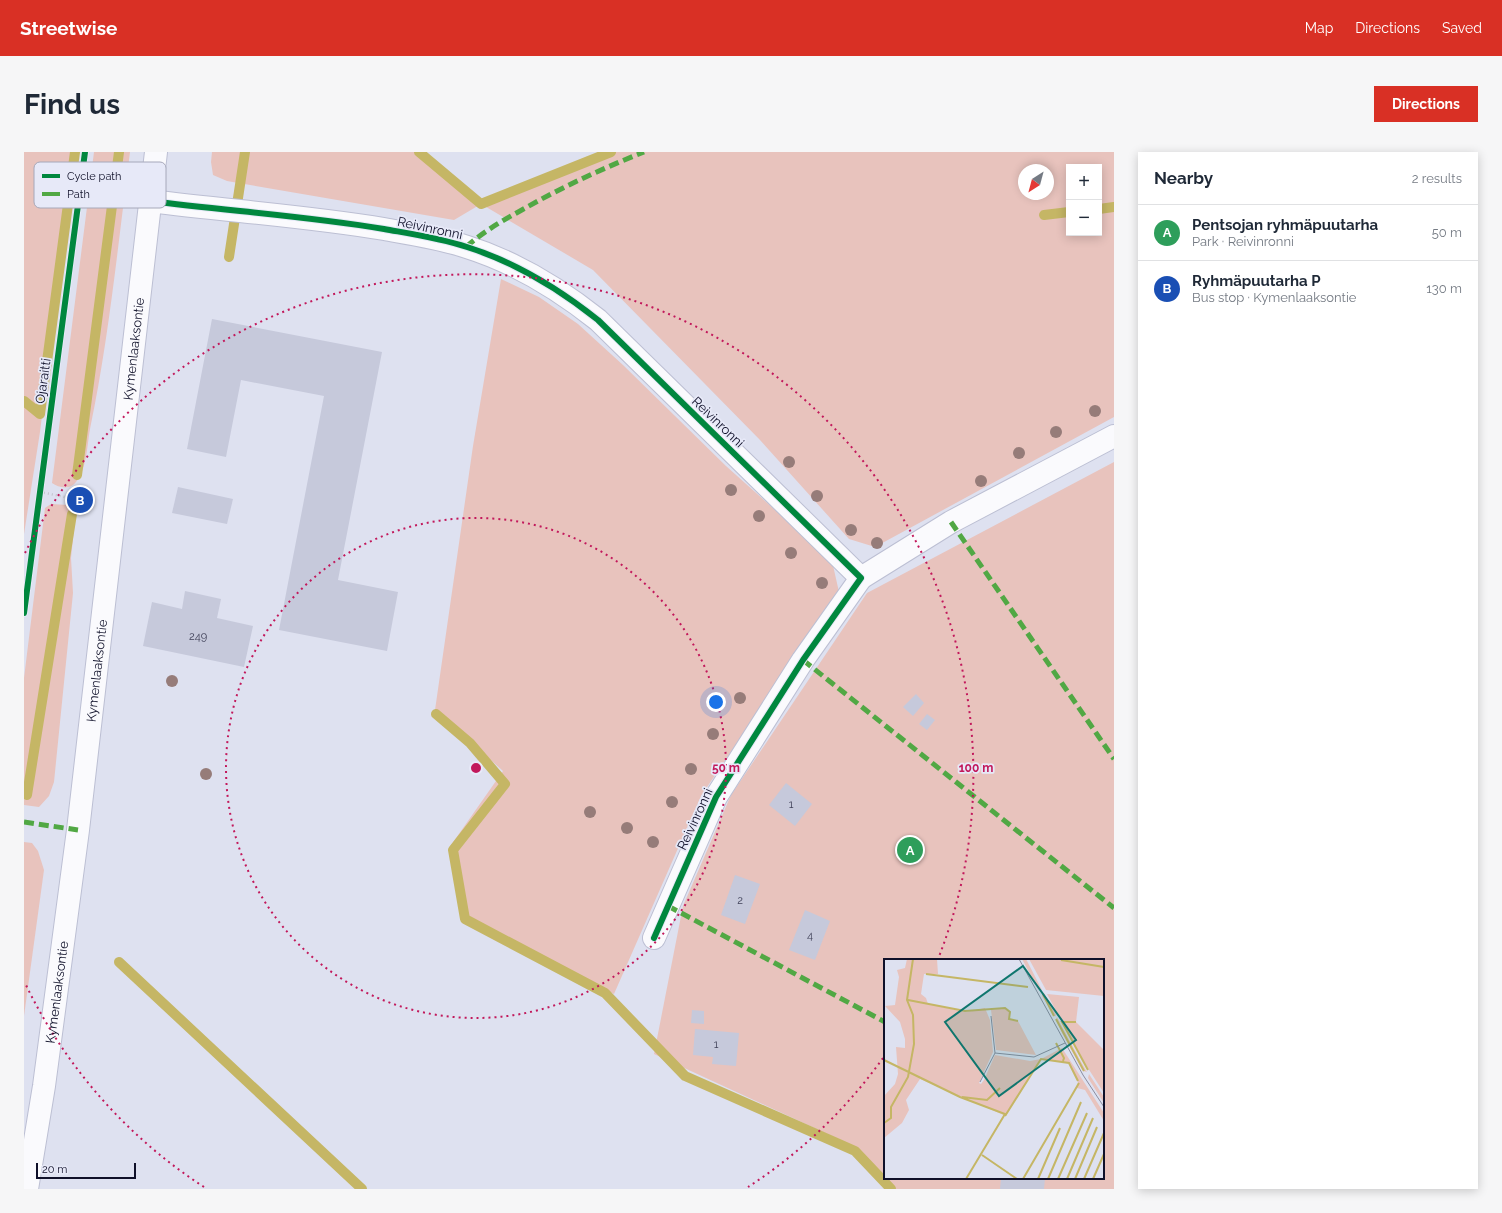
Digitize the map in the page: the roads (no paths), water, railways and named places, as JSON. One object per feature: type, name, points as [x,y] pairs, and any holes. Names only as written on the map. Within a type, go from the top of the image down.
[{"type":"street","name":"Kymenlaaksontie","points":[[155,162],[156,152]]},
{"type":"street","name":"Reivinronni","points":[[166,203],[329,220],[423,236],[466,246],[496,258],[534,277],[568,296],[598,320],[861,578],[803,660],[716,797],[654,938]]},
{"type":"street","name":"Kymenlaaksontie","points":[[27,1189],[44,1086],[78,830],[149,208]]},
{"type":"street","points":[[861,578],[951,522],[1114,436]]},
{"type":"waterway","points":[[74,162],[75,152]]},
{"type":"waterway","points":[[118,162],[119,152]]},
{"type":"waterway","points":[[229,257],[245,152]]},
{"type":"waterway","points":[[419,152],[481,204],[611,152]]},
{"type":"waterway","points":[[1102,209],[1114,207]]},
{"type":"waterway","points":[[24,401],[40,414],[68,208]]},
{"type":"waterway","points":[[77,475],[112,208]]},
{"type":"waterway","points":[[1044,215],[1066,212]]},
{"type":"waterway","points":[[27,795],[72,514]]},
{"type":"waterway","points":[[436,714],[470,743],[505,784],[453,850],[465,919],[605,993],[685,1076],[855,1151],[891,1189]]},
{"type":"waterway","points":[[119,962],[362,1189]]},
{"type":"place","name":"Ryhmäpuutarha P","points":[[80,500]]},
{"type":"place","name":"Pentsojan ryhmäpuutarha","points":[[910,850]]}]
